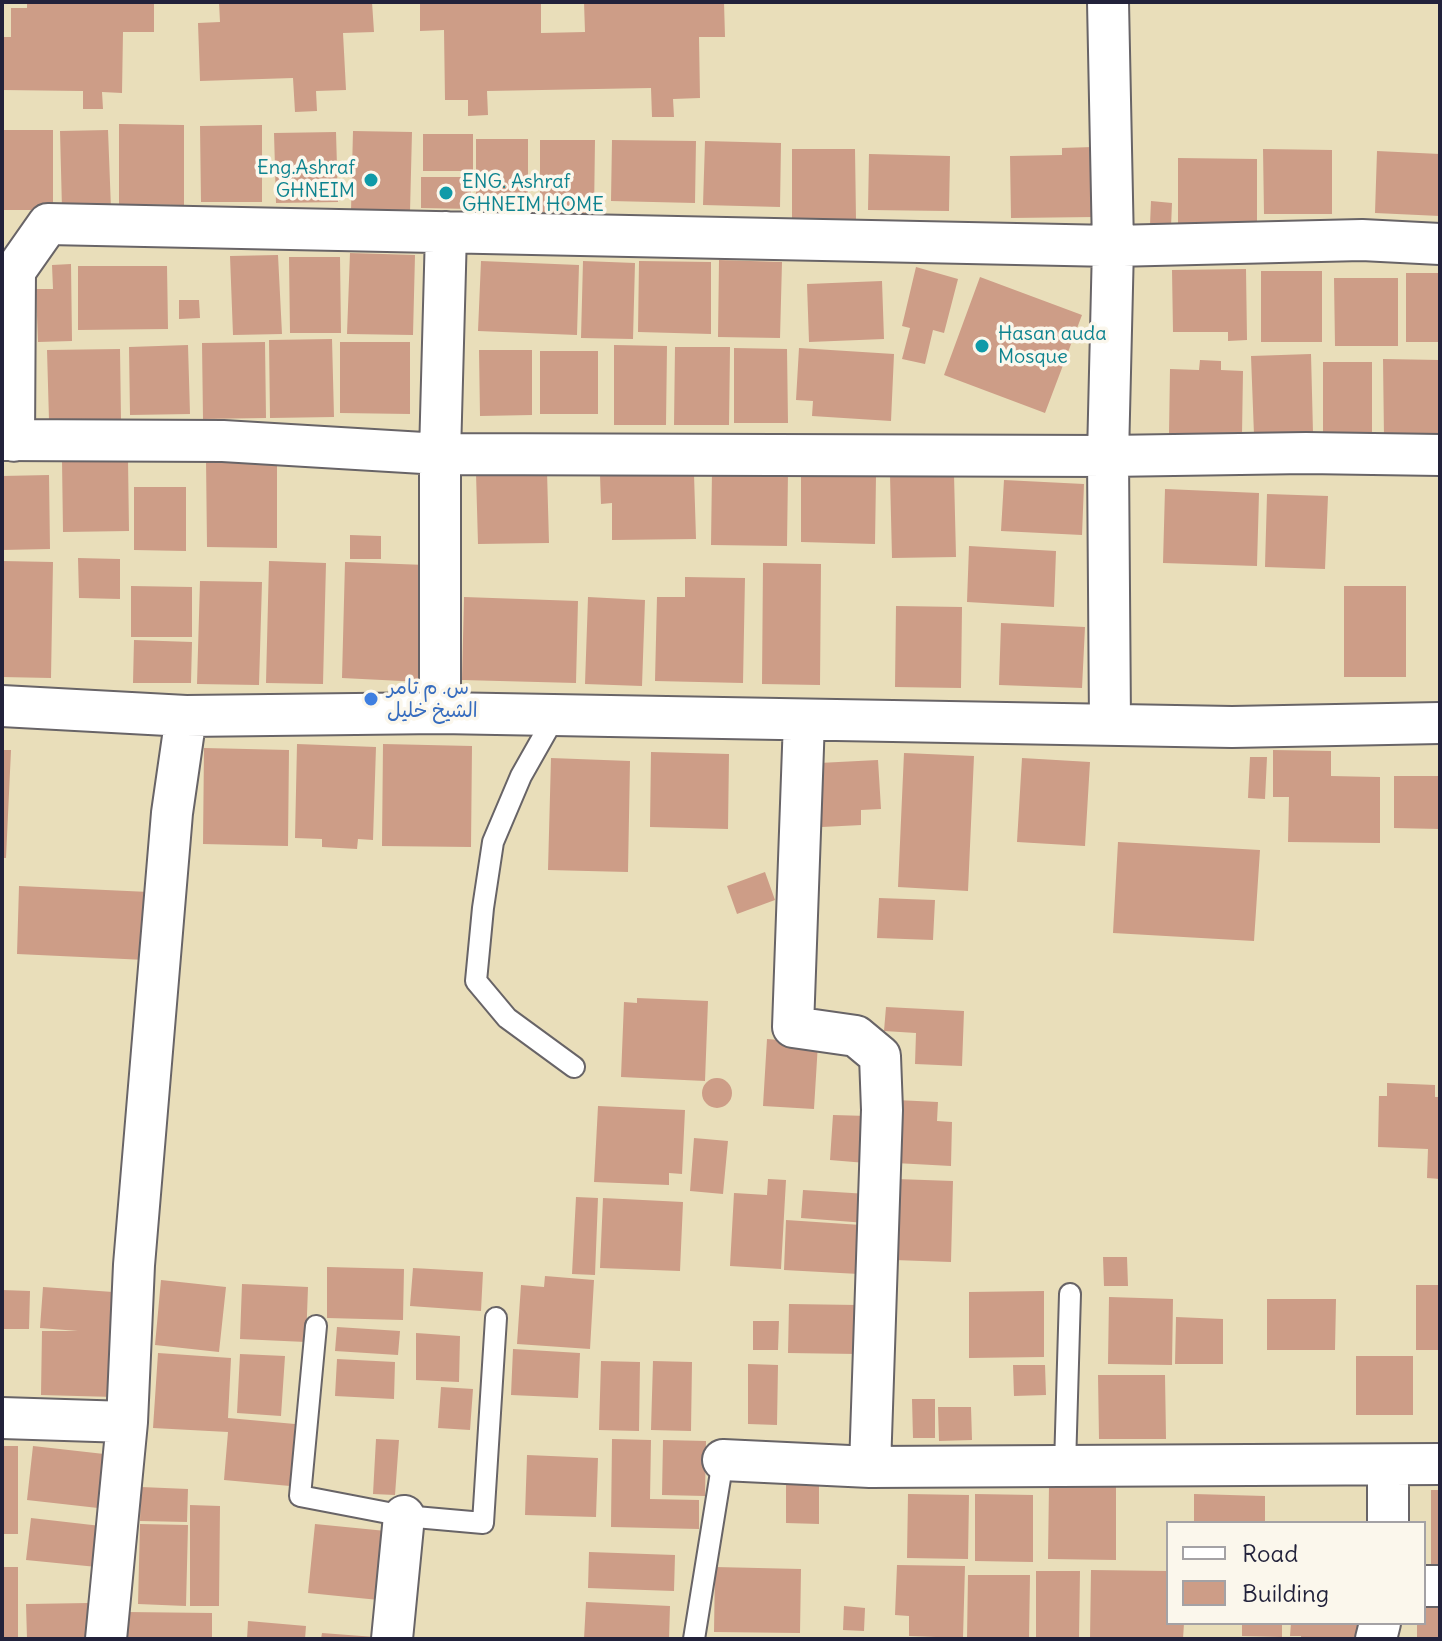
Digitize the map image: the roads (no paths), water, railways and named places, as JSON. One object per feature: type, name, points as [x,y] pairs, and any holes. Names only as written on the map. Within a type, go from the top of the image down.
[{"type":"street","points":[[1108,2],[1113,246],[1108,456],[1110,723]]},
{"type":"street","points":[[1440,244],[1362,240],[1113,246],[48,224],[15,271],[8,441],[223,441],[440,454],[1440,455]]},
{"type":"street","points":[[440,713],[440,454],[446,232]]},
{"type":"street","points":[[2,706],[186,716],[440,713],[1232,727],[1440,723]]},
{"type":"street","points":[[106,1639],[127,1422],[134,1265],[170,829],[186,716]]},
{"type":"street","points":[[804,720],[793,1027],[856,1036],[880,1056],[882,1110],[870,1467]]},
{"type":"street","points":[[2,1418],[127,1422]]},
{"type":"street","points":[[723,1460],[870,1467],[1440,1464]]},
{"type":"street","points":[[1388,1465],[1388,1521]]},
{"type":"street","points":[[392,1639],[404,1516]]},
{"type":"lane","points":[[555,716],[521,776],[493,842],[476,981],[507,1018],[574,1067]]},
{"type":"lane","points":[[1065,1466],[1070,1294]]},
{"type":"lane","points":[[316,1326],[300,1496],[404,1516],[483,1523],[496,1318]]},
{"type":"lane","points":[[694,1639],[723,1460]]},
{"type":"place","name":"Eng.Ashraf GHNEIM","points":[[371,180]]},
{"type":"place","name":"ENG. Ashraf GHNEIM HOME","points":[[446,193]]},
{"type":"place","name":"Hasan auda Mosque","points":[[982,346]]},
{"type":"place","name":"س. م تامر الشيخ خليل","points":[[371,699]]}]
